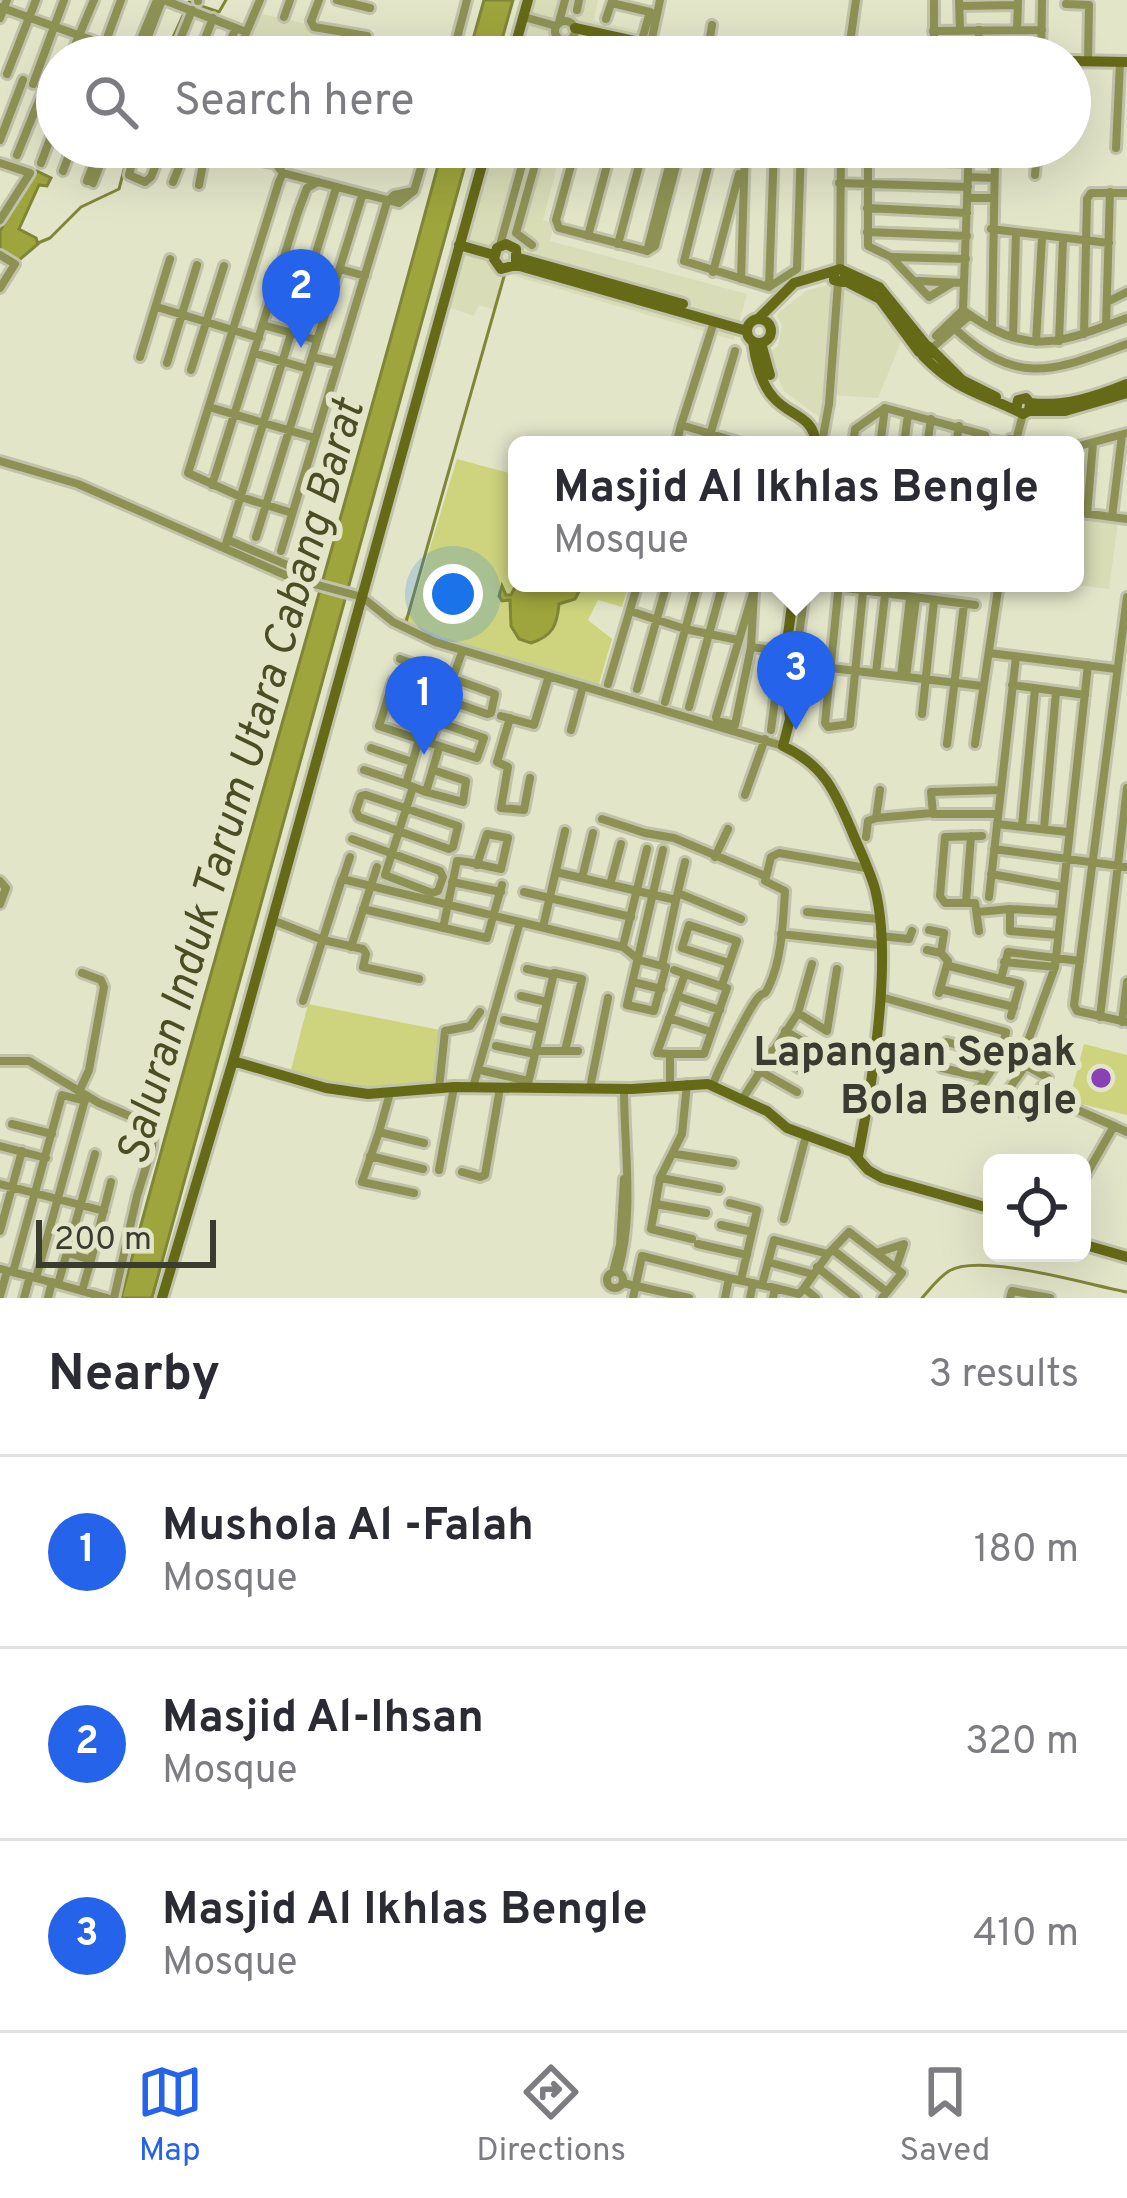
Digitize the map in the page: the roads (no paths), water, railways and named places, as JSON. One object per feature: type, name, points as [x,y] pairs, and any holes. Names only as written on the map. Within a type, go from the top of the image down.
[{"type":"street","points":[[36,0],[3,73],[36,85]]},
{"type":"street","points":[[50,36],[64,0]]},
{"type":"street","points":[[3,8],[80,35],[94,0]]},
{"type":"street","points":[[108,36],[121,0]]},
{"type":"street","points":[[146,36],[161,0],[192,5],[241,30]]},
{"type":"street","points":[[237,36],[260,0]]},
{"type":"street","points":[[284,17],[290,0]]},
{"type":"street","points":[[319,0],[311,21],[314,27],[367,36]]},
{"type":"street","points":[[338,0],[370,8]]},
{"type":"street","points":[[458,36],[467,0]]},
{"type":"street","points":[[518,36],[528,0]]},
{"type":"street","points":[[648,36],[660,0]]},
{"type":"street","points":[[851,36],[856,0]]},
{"type":"street","points":[[933,36],[934,0]]},
{"type":"street","points":[[1042,0],[1042,36]]},
{"type":"street","points":[[606,19],[612,1],[654,12]]},
{"type":"street","points":[[556,36],[574,2]]},
{"type":"street","points":[[960,30],[960,3],[1018,3],[1018,30]]},
{"type":"street","points":[[1066,4],[1089,5],[1088,36]]},
{"type":"street","points":[[181,36],[192,5]]},
{"type":"street","points":[[524,17],[557,29],[563,36]]},
{"type":"street","points":[[206,36],[213,18]]},
{"type":"street","points":[[557,29],[568,21],[575,32],[591,36]]},
{"type":"street","points":[[710,36],[712,25]]},
{"type":"street","points":[[241,30],[242,36]]},
{"type":"street","points":[[979,30],[979,36]]},
{"type":"street","points":[[933,31],[1042,30]]},
{"type":"street","points":[[571,36],[575,32]]},
{"type":"street","points":[[1091,62],[1124,63],[1122,128],[1116,148]]},
{"type":"street","points":[[0,140],[36,65]]},
{"type":"street","points":[[17,155],[36,108]]},
{"type":"street","points":[[0,164],[30,173],[0,220]]},
{"type":"street","points":[[90,182],[95,168]]},
{"type":"street","points":[[131,168],[129,175],[145,182],[155,168]]},
{"type":"street","points":[[173,182],[179,168]]},
{"type":"street","points":[[199,185],[202,168]]},
{"type":"street","points":[[279,168],[362,196],[404,202],[414,191],[421,168]]},
{"type":"street","points":[[162,1298],[271,920],[356,595],[481,168]]},
{"type":"street","points":[[521,168],[497,251],[501,269],[518,261],[755,330]]},
{"type":"street","points":[[532,245],[516,233],[534,168]]},
{"type":"street","points":[[570,168],[556,220],[559,228],[647,251],[671,168]]},
{"type":"street","points":[[588,236],[606,168]]},
{"type":"street","points":[[618,244],[638,168]]},
{"type":"street","points":[[707,168],[684,256],[686,264],[769,287],[797,269],[800,168]]},
{"type":"street","points":[[712,272],[740,168]]},
{"type":"street","points":[[741,279],[742,168]]},
{"type":"street","points":[[769,287],[773,168]]},
{"type":"street","points":[[821,436],[829,404],[840,276],[840,168]]},
{"type":"street","points":[[867,168],[868,246],[891,257],[930,298],[952,283]]},
{"type":"street","points":[[926,351],[954,328],[965,308],[969,168]]},
{"type":"street","points":[[992,326],[994,168]]},
{"type":"street","points":[[1035,168],[1035,175]]},
{"type":"street","points":[[283,173],[188,473],[292,513]]},
{"type":"street","points":[[839,183],[968,187],[993,178]]},
{"type":"street","points":[[212,485],[307,188],[319,181]]},
{"type":"street","points":[[226,543],[336,187]]},
{"type":"street","points":[[968,187],[993,198]]},
{"type":"street","points":[[1106,326],[1110,192]]},
{"type":"street","points":[[1084,334],[1088,195],[1127,193]]},
{"type":"street","points":[[256,537],[362,196]]},
{"type":"street","points":[[281,550],[387,202]]},
{"type":"street","points":[[867,208],[967,213]]},
{"type":"street","points":[[510,211],[522,214]]},
{"type":"street","points":[[991,229],[1109,243]]},
{"type":"street","points":[[866,232],[967,236]]},
{"type":"street","points":[[1013,338],[1016,232]]},
{"type":"street","points":[[1036,342],[1042,237]]},
{"type":"street","points":[[1059,341],[1064,240]]},
{"type":"street","points":[[459,245],[497,251],[512,246],[518,261]]},
{"type":"street","points":[[0,255],[15,264],[0,288]]},
{"type":"street","points":[[891,257],[966,259]]},
{"type":"street","points":[[140,357],[170,259]]},
{"type":"street","points":[[167,363],[197,265]]},
{"type":"street","points":[[191,370],[224,266]]},
{"type":"street","points":[[340,269],[365,276]]},
{"type":"street","points":[[567,275],[755,330]]},
{"type":"street","points":[[755,330],[799,287],[840,276],[880,299],[955,385],[1023,408],[1086,403],[1127,393]]},
{"type":"street","points":[[917,281],[964,283]]},
{"type":"street","points":[[1107,302],[1127,292]]},
{"type":"street","points":[[157,307],[259,338]]},
{"type":"street","points":[[926,351],[965,308]]},
{"type":"street","points":[[965,308],[1013,338],[1036,342],[1074,339],[1127,318]]},
{"type":"street","points":[[678,436],[714,321]]},
{"type":"street","points":[[262,325],[317,340]]},
{"type":"street","points":[[954,328],[982,353],[1010,364],[1048,370],[1127,344]]},
{"type":"street","points":[[755,330],[772,396],[809,421],[817,436]]},
{"type":"street","points":[[1074,339],[1080,361]]},
{"type":"street","points":[[710,434],[735,351]]},
{"type":"street","points":[[254,353],[308,369]]},
{"type":"street","points":[[312,357],[338,363]]},
{"type":"street","points":[[1086,403],[1127,384]]},
{"type":"street","points":[[209,407],[315,438]]},
{"type":"street","points":[[881,436],[885,408]]},
{"type":"street","points":[[855,436],[856,428],[885,408],[959,426],[977,436]]},
{"type":"street","points":[[1017,436],[1023,408]]},
{"type":"street","points":[[905,436],[908,414]]},
{"type":"street","points":[[931,436],[933,419]]},
{"type":"street","points":[[681,425],[716,436]]},
{"type":"street","points":[[957,436],[959,426]]},
{"type":"street","points":[[1084,445],[1124,434],[1112,517]]},
{"type":"street","points":[[1087,514],[1094,443]]},
{"type":"street","points":[[0,461],[78,484],[316,585],[356,595],[410,632],[462,652],[768,735],[810,759],[823,773],[875,892],[879,996],[858,1156]]},
{"type":"street","points":[[1084,514],[1127,519]]},
{"type":"street","points":[[608,685],[635,592]]},
{"type":"street","points":[[637,688],[664,592]]},
{"type":"street","points":[[665,702],[695,592]]},
{"type":"street","points":[[688,707],[721,592]]},
{"type":"street","points":[[753,592],[717,721],[737,724],[751,647],[755,592]]},
{"type":"street","points":[[745,795],[768,735],[791,592]]},
{"type":"street","points":[[783,746],[790,718],[784,664],[791,592]]},
{"type":"street","points":[[796,658],[805,592]]},
{"type":"street","points":[[838,592],[828,727],[850,724],[863,592],[970,604],[947,745]]},
{"type":"street","points":[[975,744],[998,592]]},
{"type":"street","points":[[876,673],[885,595]]},
{"type":"street","points":[[1127,597],[1074,1007],[1125,1022],[1127,982]]},
{"type":"street","points":[[903,677],[913,598]]},
{"type":"street","points":[[922,714],[934,601]]},
{"type":"street","points":[[630,611],[738,640]]},
{"type":"street","points":[[751,647],[781,651]]},
{"type":"street","points":[[426,792],[433,770],[436,722],[462,652]]},
{"type":"street","points":[[989,652],[1116,669]]},
{"type":"street","points":[[989,897],[1016,657]]},
{"type":"street","points":[[386,704],[484,738],[477,758],[379,726],[386,704],[394,680],[491,713],[494,692],[400,659]]},
{"type":"street","points":[[1024,1052],[1055,963],[1088,665]]},
{"type":"street","points":[[831,668],[982,686]]},
{"type":"street","points":[[530,778],[524,810],[501,808],[508,767],[496,762],[505,717],[534,725],[549,676]]},
{"type":"street","points":[[571,730],[583,686]]},
{"type":"street","points":[[1012,686],[1085,695]]},
{"type":"street","points":[[1022,826],[1035,689]]},
{"type":"street","points":[[1044,828],[1056,692]]},
{"type":"street","points":[[1111,704],[1127,706]]},
{"type":"street","points":[[352,839],[392,856],[440,871],[438,891],[386,877],[392,856],[408,809],[419,740]]},
{"type":"street","points":[[412,762],[374,749],[367,771],[464,802],[466,781],[433,770]]},
{"type":"street","points":[[1100,1017],[1122,867],[1127,788]]},
{"type":"street","points":[[876,818],[880,790]]},
{"type":"street","points":[[932,813],[932,790],[1000,790]]},
{"type":"street","points":[[363,794],[408,809],[458,826],[454,848],[400,833],[359,817],[356,811],[363,794]]},
{"type":"street","points":[[866,837],[868,820],[932,813],[1067,832]]},
{"type":"street","points":[[602,819],[674,838],[765,876]]},
{"type":"street","points":[[715,857],[728,829]]},
{"type":"street","points":[[543,927],[565,831]]},
{"type":"street","points":[[442,928],[458,861],[477,865],[502,868],[508,838],[488,833],[477,865]]},
{"type":"street","points":[[582,878],[593,833]]},
{"type":"street","points":[[966,902],[971,836]]},
{"type":"street","points":[[980,931],[975,903],[945,903],[940,896],[946,837],[982,836]]},
{"type":"street","points":[[610,885],[621,844]]},
{"type":"street","points":[[623,947],[647,849]]},
{"type":"street","points":[[994,849],[1122,867]]},
{"type":"street","points":[[342,879],[623,947],[639,960],[666,967],[654,1011],[627,1005],[639,960],[664,850]]},
{"type":"street","points":[[713,1084],[757,1000],[769,987],[785,889],[765,881],[771,857],[777,854],[867,868]]},
{"type":"street","points":[[303,1001],[350,857]]},
{"type":"street","points":[[662,966],[685,862]]},
{"type":"street","points":[[351,947],[377,867]]},
{"type":"street","points":[[556,872],[637,892],[679,896],[741,919]]},
{"type":"street","points":[[991,874],[1063,887]]},
{"type":"street","points":[[0,880],[6,888],[0,904]]},
{"type":"street","points":[[363,909],[487,938],[501,889],[452,882]]},
{"type":"street","points":[[524,892],[631,917]]},
{"type":"street","points":[[1010,909],[1010,931],[1057,935]]},
{"type":"street","points":[[807,912],[878,919]]},
{"type":"street","points":[[978,912],[1059,912]]},
{"type":"street","points":[[271,920],[366,951],[363,967],[419,979]]},
{"type":"street","points":[[473,1087],[520,922]]},
{"type":"street","points":[[722,986],[736,941],[689,925],[682,948],[729,963]]},
{"type":"street","points":[[928,929],[944,932],[941,953],[949,966],[1020,984],[1001,1054],[976,1092]]},
{"type":"street","points":[[781,934],[879,940],[910,938],[912,931]]},
{"type":"street","points":[[927,950],[941,953]]},
{"type":"street","points":[[1001,980],[1008,952],[1055,963],[1080,962]]},
{"type":"street","points":[[743,1098],[798,1013],[812,964]]},
{"type":"street","points":[[949,966],[940,991],[1011,1014]]},
{"type":"street","points":[[527,969],[582,979],[565,1051]]},
{"type":"street","points":[[674,970],[728,988],[704,1054],[656,1053],[685,974]]},
{"type":"street","points":[[798,1013],[827,1031],[837,970]]},
{"type":"street","points":[[24,1298],[57,1200],[104,987],[101,980],[82,973]]},
{"type":"street","points":[[527,1085],[554,975]]},
{"type":"street","points":[[633,982],[661,989]]},
{"type":"street","points":[[520,996],[548,1001]]},
{"type":"street","points":[[677,996],[720,1010]]},
{"type":"street","points":[[879,996],[1006,1032]]},
{"type":"street","points":[[590,1088],[608,998]]},
{"type":"street","points":[[439,1088],[445,1030],[470,1026],[479,1012]]},
{"type":"street","points":[[669,1018],[711,1032]]},
{"type":"street","points":[[504,1020],[541,1028]]},
{"type":"street","points":[[785,1031],[821,1052]]},
{"type":"street","points":[[947,1042],[1001,1054],[1048,1078],[1023,1113]]},
{"type":"street","points":[[496,1046],[535,1053],[578,1051]]},
{"type":"street","points":[[772,1052],[799,1068]]},
{"type":"street","points":[[670,1054],[670,1085]]},
{"type":"street","points":[[0,1061],[29,1061],[83,1096],[153,1126],[152,1148],[111,1298],[77,1293],[7,1271]]},
{"type":"street","points":[[232,1061],[339,1090],[390,1093],[454,1087],[624,1089],[713,1084],[767,1111],[787,1128],[858,1156],[881,1178],[983,1206]]},
{"type":"street","points":[[1002,1099],[1026,1065]]},
{"type":"street","points":[[942,1068],[985,1078]]},
{"type":"street","points":[[758,1070],[796,1092]]},
{"type":"street","points":[[484,1071],[527,1085]]},
{"type":"street","points":[[687,1084],[682,1133],[660,1178],[651,1229],[747,1255]]},
{"type":"street","points":[[439,1170],[454,1087]]},
{"type":"street","points":[[462,1172],[480,1178],[485,1175],[500,1088]]},
{"type":"street","points":[[623,1283],[616,1288],[608,1285],[607,1277],[616,1272],[626,1246],[624,1089]]},
{"type":"street","points":[[390,1093],[362,1182],[414,1193]]},
{"type":"street","points":[[0,1296],[62,1095],[83,1096]]},
{"type":"street","points":[[1054,1100],[1127,1132]]},
{"type":"street","points":[[12,1124],[52,1134]]},
{"type":"street","points":[[1091,1166],[1114,1126]]},
{"type":"street","points":[[380,1132],[424,1143]]},
{"type":"street","points":[[784,1219],[806,1136]]},
{"type":"street","points":[[0,1146],[46,1157]]},
{"type":"street","points":[[0,1231],[22,1151]]},
{"type":"street","points":[[48,1298],[68,1253],[95,1154]]},
{"type":"street","points":[[675,1154],[734,1163]]},
{"type":"street","points":[[370,1156],[423,1169]]},
{"type":"street","points":[[660,1178],[719,1189]]},
{"type":"street","points":[[77,1293],[91,1260],[111,1182]]},
{"type":"street","points":[[0,1184],[104,1211]]},
{"type":"street","points":[[730,1203],[757,1210],[741,1280]]},
{"type":"street","points":[[656,1204],[706,1213]]},
{"type":"street","points":[[700,1243],[717,1227],[752,1232]]},
{"type":"street","points":[[750,1298],[774,1240],[831,1252],[885,1295],[902,1273],[849,1232],[831,1252],[814,1270],[800,1293]]},
{"type":"street","points":[[876,1253],[906,1240],[896,1268]]},
{"type":"street","points":[[1091,1247],[1127,1257]]},
{"type":"street","points":[[68,1253],[91,1260]]},
{"type":"street","points":[[633,1298],[642,1256],[758,1284],[774,1293],[816,1298]]},
{"type":"street","points":[[768,1262],[814,1270],[856,1298]]},
{"type":"street","points":[[616,1272],[623,1283],[689,1298]]},
{"type":"street","points":[[725,1298],[730,1278]]},
{"type":"street","points":[[1010,1298],[1012,1291],[1050,1298]]},
{"type":"waterway","points":[[174,36],[189,2],[219,12],[226,0]]},
{"type":"waterway","points":[[38,243],[50,238],[81,207],[119,189],[124,168]]},
{"type":"waterway","points":[[406,622],[505,273]]},
{"type":"waterway","points":[[922,1298],[949,1271],[984,1265],[1127,1292]]},
{"type":"place","name":"Masjid Al-Ihsan","points":[[301,348]]},
{"type":"place","name":"Masjid Al Ikhlas Bengle","points":[[796,730]]},
{"type":"place","name":"Mushola Al -Falah","points":[[424,755]]},
{"type":"place","name":"Lapangan Sepak Bola Bengle","points":[[1101,1078]]},
{"type":"water label","name":"Saluran Induk Tarum Utara Cabang Barat","points":[[243,783]]}]
